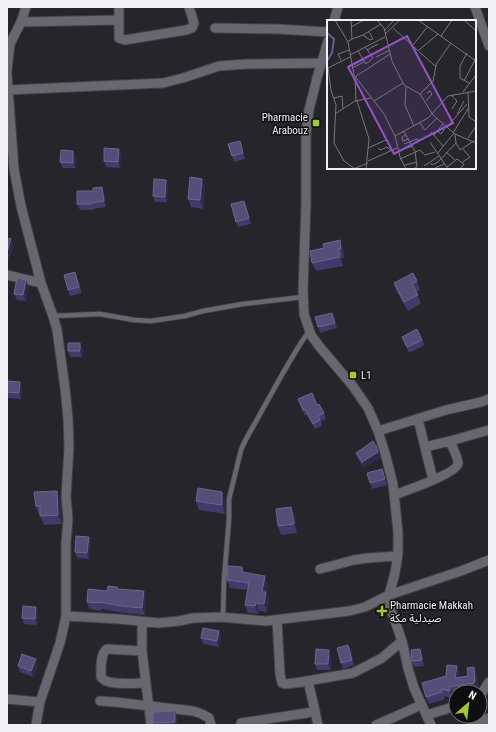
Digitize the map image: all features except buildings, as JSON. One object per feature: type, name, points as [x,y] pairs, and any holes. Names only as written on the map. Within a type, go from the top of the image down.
[{"type":"street","points":[[26,7],[21,22],[10,44],[7,72],[14,169],[21,206],[41,283],[53,316],[56,330],[65,388],[69,448],[66,496],[68,519],[66,543],[66,616],[60,643],[40,702],[36,725]]},
{"type":"street","points":[[119,7],[119,38],[125,40],[192,28],[194,23],[189,7]]},
{"type":"street","points":[[334,20],[338,7]]},
{"type":"street","points":[[475,7],[489,46]]},
{"type":"street","points":[[21,22],[119,20]]},
{"type":"street","points":[[215,28],[327,32]]},
{"type":"street","points":[[327,44],[309,110],[306,134],[304,314],[311,335],[352,385],[368,408],[386,453],[393,484],[398,532],[397,556],[389,595],[390,607],[402,641],[414,688],[431,725]]},
{"type":"street","points":[[8,96],[163,83],[219,66],[261,63],[321,63]]},
{"type":"street","points":[[7,275],[41,283]]},
{"type":"street","points":[[378,431],[446,410],[489,399]]},
{"type":"street","points":[[418,419],[433,480]]},
{"type":"street","points":[[425,447],[489,430]]},
{"type":"street","points":[[394,495],[454,470],[458,463],[450,441]]},
{"type":"street","points":[[320,569],[354,560],[397,556]]},
{"type":"street","points":[[66,616],[159,623],[194,618],[223,617],[259,621],[277,620],[357,609],[389,595],[489,560]]},
{"type":"street","points":[[277,620],[280,674],[282,683],[284,684],[353,672],[382,658],[402,641]]},
{"type":"street","points":[[142,622],[142,651],[151,725]]},
{"type":"street","points":[[142,651],[104,650],[101,677],[110,682],[131,684],[146,683]]},
{"type":"street","points":[[308,681],[318,725]]},
{"type":"street","points":[[7,699],[40,702]]},
{"type":"street","points":[[100,701],[193,711],[209,718],[211,725]]},
{"type":"street","points":[[376,725],[400,715],[420,702]]},
{"type":"street","points":[[427,715],[448,708]]},
{"type":"street","points":[[241,723],[315,711]]},
{"type":"street","points":[[472,725],[489,718]]},
{"type":"lane","points":[[53,316],[100,314],[134,320],[151,321],[185,316],[243,304],[303,298]]},
{"type":"lane","points":[[223,617],[230,499],[243,443],[254,427],[288,362],[309,331]]},
{"type":"place","name":"Pharmacie Arabouz","points":[[316,123]]},
{"type":"place","name":"L1","points":[[353,375]]},
{"type":"place","name":"Pharmacie Makkah صيدلية مكة","points":[[382,611]]}]
